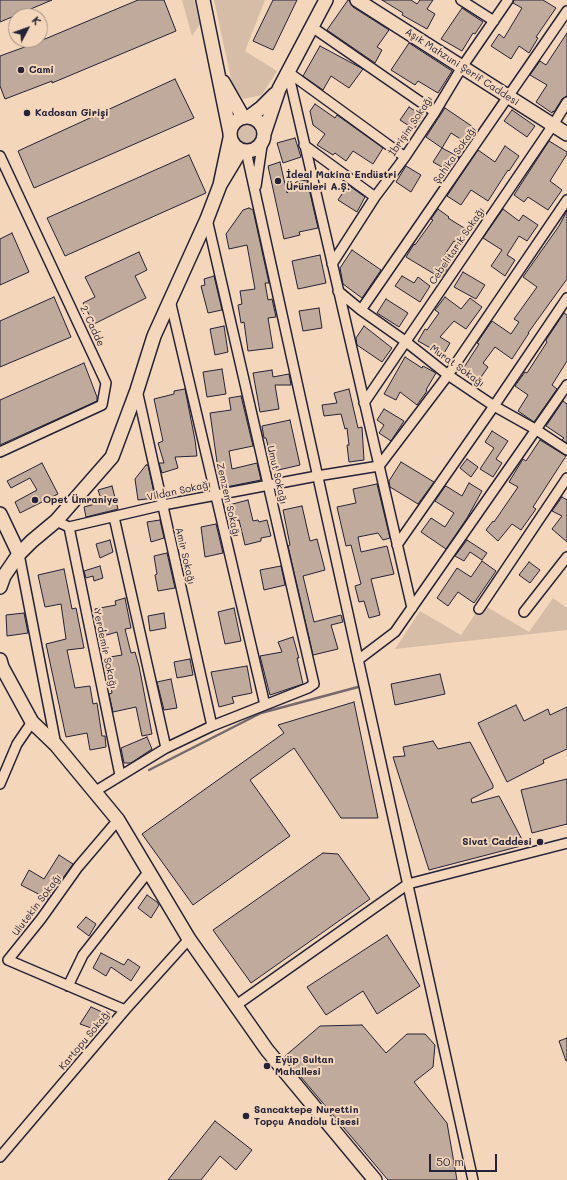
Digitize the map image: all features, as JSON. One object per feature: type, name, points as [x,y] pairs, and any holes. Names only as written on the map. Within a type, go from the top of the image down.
[{"type":"street","points":[[203,0],[232,143],[244,150],[256,148],[263,136],[278,89]]},
{"type":"street","points":[[0,587],[4,576],[19,554],[56,521],[112,457],[137,390],[154,336],[207,219],[220,185],[234,123],[261,108],[278,89],[326,0]]},
{"type":"street","name":"Aşık Mahzuni Şerif Caddesi","points":[[357,0],[567,134]]},
{"type":"street","points":[[461,0],[494,21]]},
{"type":"street","name":"İbrişim Sokağı","points":[[332,264],[375,197],[405,157],[435,112],[462,67],[508,0]]},
{"type":"street","name":"Şahika Sokağı","points":[[361,310],[567,11]]},
{"type":"street","points":[[312,27],[435,112]]},
{"type":"street","points":[[217,72],[246,117],[258,121],[263,129],[255,193]]},
{"type":"street","points":[[288,72],[412,608]]},
{"type":"street","points":[[288,72],[405,157]]},
{"type":"street","name":"Cebelitarık Sokağı","points":[[364,403],[567,102]]},
{"type":"street","points":[[304,145],[375,197]]},
{"type":"street","points":[[220,185],[244,150]]},
{"type":"street","points":[[244,150],[255,193],[473,1180]]},
{"type":"street","name":"2. Cadde","points":[[0,156],[106,383],[102,405],[0,452]]},
{"type":"street","points":[[379,466],[448,375],[567,200]]},
{"type":"street","name":"Umut Sokağı","points":[[207,219],[314,684],[308,688],[265,705]]},
{"type":"street","name":"Murat Sokağı","points":[[338,291],[448,375],[494,406],[535,429],[567,450]]},
{"type":"street","points":[[397,544],[494,406],[567,298]]},
{"type":"street","name":"Zemzem Sokağı","points":[[170,300],[265,705]]},
{"type":"street","points":[[358,660],[395,632],[567,385]]},
{"type":"street","name":"Amir Sokağı","points":[[137,390],[212,726]]},
{"type":"street","name":"Vildan Sokağı","points":[[69,527],[163,505],[379,466]]},
{"type":"street","points":[[478,608],[567,478]]},
{"type":"street","points":[[0,514],[19,554],[56,745]]},
{"type":"street","points":[[114,517],[166,748]]},
{"type":"street","points":[[56,521],[69,527]]},
{"type":"street","name":"Yerdemir Sokağı","points":[[69,527],[120,775]]},
{"type":"street","points":[[524,612],[567,557]]},
{"type":"street","points":[[0,660],[2,667],[32,722],[56,745],[118,820],[189,939],[266,1050],[375,1180]]},
{"type":"street","points":[[94,792],[166,748],[212,726],[265,705]]},
{"type":"street","points":[[0,784],[17,744],[32,722]]},
{"type":"street","name":"Ulutekin Sokağı","points":[[118,820],[78,867],[41,919],[8,960],[125,1010]]},
{"type":"street","points":[[235,1006],[408,884],[567,843]]},
{"type":"street","points":[[68,986],[84,955],[149,871]]},
{"type":"street","name":"Kartopu Sokağı","points":[[0,1157],[125,1010],[189,939]]},
{"type":"shaded area","points":[[182,0],[194,0],[200,24],[192,36]]},
{"type":"shaded area","points":[[214,0],[265,0],[245,51],[277,71],[262,95],[243,99],[232,83]]},
{"type":"shaded area","points":[[247,122],[255,126],[259,134],[255,142],[247,146],[239,142],[235,134],[239,126]]},
{"type":"shaded area","points":[[553,598],[567,608],[567,630],[395,649],[420,611],[461,635],[482,604],[529,632]]},
{"type":"building","points":[[0,0],[52,0],[33,8],[8,8],[8,19],[0,22]]},
{"type":"building","points":[[138,0],[164,0],[176,31],[52,83],[52,81],[5,99],[0,86],[0,56],[22,48],[48,48],[48,38]]},
{"type":"building","points":[[273,0],[297,0],[273,50],[253,41]]},
{"type":"building","points":[[348,0],[353,7],[389,30],[377,47],[382,50],[375,63],[327,30]]},
{"type":"building","points":[[382,0],[411,0],[417,4],[420,0],[433,0],[427,9],[435,14],[427,29],[402,15],[403,13]]},
{"type":"building","points":[[514,0],[543,0],[556,8],[536,37],[538,38],[529,53],[519,46],[511,59],[491,46],[499,34],[504,38],[522,8],[513,3]]},
{"type":"building","points":[[462,8],[483,22],[475,34],[473,33],[462,51],[441,39]]},
{"type":"building","points":[[567,33],[567,96],[562,99],[552,113],[536,102],[547,85],[530,75],[540,61],[546,65]]},
{"type":"building","points":[[409,43],[452,71],[438,93],[418,81],[415,85],[391,70]]},
{"type":"building","points":[[320,46],[363,69],[349,88],[331,76],[323,90],[303,76]]},
{"type":"building","points":[[175,79],[194,118],[34,188],[18,151]]},
{"type":"building","points":[[315,104],[335,118],[337,115],[383,148],[373,164],[353,151],[346,161],[335,153],[333,155],[317,145],[325,134],[313,125],[310,111]]},
{"type":"building","points":[[409,107],[423,116],[414,129],[400,120]]},
{"type":"building","points":[[445,108],[476,129],[467,143],[451,133],[442,148],[426,137]]},
{"type":"building","points":[[512,110],[535,126],[527,137],[504,121]]},
{"type":"building","points":[[295,138],[301,157],[283,163],[277,143]]},
{"type":"building","points":[[549,141],[567,152],[567,154],[550,181],[562,190],[548,210],[528,197],[524,202],[514,195]]},
{"type":"building","points":[[505,146],[519,156],[488,201],[471,190],[461,205],[447,196],[478,150],[495,162]]},
{"type":"building","points":[[442,148],[459,157],[449,171],[433,162]]},
{"type":"building","points":[[189,155],[206,193],[65,256],[47,218]]},
{"type":"building","points":[[280,162],[287,193],[296,182],[307,180],[318,228],[299,232],[300,235],[284,239],[268,166]]},
{"type":"building","points":[[406,166],[421,175],[411,192],[396,182]]},
{"type":"building","points":[[348,185],[365,197],[357,212],[338,200]]},
{"type":"building","points":[[249,208],[253,210],[269,283],[265,283],[268,300],[272,299],[276,317],[268,318],[273,348],[248,351],[244,322],[241,323],[238,305],[242,304],[240,291],[255,289],[247,245],[229,249],[226,234],[243,210]]},
{"type":"building","points":[[438,209],[449,217],[448,218],[469,231],[460,244],[454,241],[441,260],[449,266],[441,278],[406,257],[414,244],[415,245],[433,220],[431,219]]},
{"type":"building","points":[[503,209],[519,221],[523,215],[538,225],[527,241],[519,236],[507,255],[515,260],[505,276],[491,266],[502,250],[483,238]]},
{"type":"building","points":[[567,211],[567,279],[528,333],[512,359],[495,347],[483,363],[488,367],[477,383],[461,372],[479,344],[477,343],[492,321],[511,334],[519,322],[514,319],[537,287],[523,277],[559,226]]},
{"type":"building","points":[[12,233],[29,272],[0,285],[0,239]]},
{"type":"building","points":[[352,250],[381,270],[362,298],[343,284],[340,268]]},
{"type":"building","points":[[139,252],[147,270],[135,276],[146,298],[94,324],[83,303],[95,297],[85,277]]},
{"type":"building","points":[[320,255],[326,283],[298,289],[292,261]]},
{"type":"building","points":[[463,272],[485,285],[476,299],[454,287]]},
{"type":"building","points":[[214,276],[222,310],[208,313],[201,286],[205,285],[204,279]]},
{"type":"building","points":[[402,276],[414,283],[418,277],[430,286],[420,302],[395,286]]},
{"type":"building","points":[[54,297],[71,337],[0,367],[0,321]]},
{"type":"building","points":[[445,297],[461,309],[470,298],[482,307],[466,329],[454,321],[440,337],[450,343],[443,355],[418,341],[425,329],[427,330],[439,313],[435,310]]},
{"type":"building","points":[[386,299],[408,313],[399,327],[377,313]]},
{"type":"building","points":[[319,308],[322,328],[303,331],[299,311]]},
{"type":"building","points":[[564,313],[567,315],[567,361],[552,385],[557,389],[534,422],[518,411],[528,395],[515,386],[525,372],[527,373]]},
{"type":"building","points":[[224,326],[228,352],[215,355],[210,329]]},
{"type":"building","points":[[364,326],[392,348],[382,362],[357,345],[356,338]]},
{"type":"building","points":[[405,357],[422,368],[423,366],[436,373],[426,390],[427,391],[417,405],[400,392],[396,400],[384,394]]},
{"type":"building","points":[[84,363],[97,397],[97,401],[0,445],[0,400]]},
{"type":"building","points":[[222,369],[226,394],[207,397],[203,372]]},
{"type":"building","points":[[272,370],[273,377],[289,374],[291,385],[275,385],[279,409],[260,412],[253,373]]},
{"type":"building","points":[[185,389],[197,456],[175,457],[178,468],[162,473],[159,463],[164,463],[158,443],[163,441],[154,399],[174,394],[174,391]]},
{"type":"building","points":[[349,389],[358,428],[362,427],[364,460],[349,462],[347,428],[345,429],[341,414],[324,416],[322,405],[337,403],[334,393]]},
{"type":"building","points":[[241,396],[253,446],[229,451],[232,469],[257,463],[261,480],[226,487],[221,468],[218,469],[210,413],[231,410],[229,398]]},
{"type":"building","points":[[563,401],[567,404],[567,443],[562,440],[564,438],[546,426]]},
{"type":"building","points":[[384,409],[404,421],[391,441],[379,433],[384,425],[377,420]]},
{"type":"building","points":[[290,420],[300,465],[274,471],[262,426]]},
{"type":"building","points":[[492,431],[508,441],[496,459],[502,463],[493,477],[480,469],[494,448],[485,442]]},
{"type":"building","points":[[540,440],[566,456],[533,507],[536,509],[521,530],[512,524],[498,541],[486,530],[493,521],[494,522],[518,487],[509,482],[523,459],[526,461]]},
{"type":"building","points":[[467,459],[478,467],[471,477],[460,468]]},
{"type":"building","points":[[401,462],[434,482],[418,504],[390,487],[389,481]]},
{"type":"building","points":[[42,463],[58,494],[20,513],[15,502],[37,490],[30,478],[11,488],[7,481]]},
{"type":"building","points":[[146,465],[148,465],[155,498],[138,500],[135,479]]},
{"type":"building","points":[[469,483],[482,491],[467,518],[446,549],[421,532],[431,518],[445,527],[454,513],[435,501],[444,488],[446,486],[462,496]]},
{"type":"building","points":[[377,484],[390,538],[383,540],[378,533],[358,537],[361,552],[387,546],[394,574],[371,579],[380,615],[369,618],[364,601],[359,602],[355,586],[361,584],[351,545],[346,546],[337,507],[356,503],[353,489]]},
{"type":"building","points":[[112,486],[118,509],[86,517],[84,507],[102,502],[98,490]]},
{"type":"building","points":[[562,497],[567,500],[567,542],[552,529],[562,516],[552,511]]},
{"type":"building","points":[[248,500],[253,521],[258,520],[259,522],[267,520],[271,536],[261,538],[261,541],[245,545],[239,520],[233,522],[229,505]]},
{"type":"building","points":[[302,506],[310,541],[317,539],[325,570],[303,576],[314,622],[341,615],[343,622],[331,625],[338,649],[313,655],[288,546],[290,545],[283,510]]},
{"type":"building","points":[[160,520],[164,538],[151,542],[147,522]]},
{"type":"building","points":[[216,524],[223,553],[205,557],[201,527]]},
{"type":"building","points":[[110,540],[113,552],[100,558],[96,544]]},
{"type":"building","points":[[467,540],[487,553],[482,560],[470,552],[464,561],[455,556]]},
{"type":"building","points":[[167,553],[175,588],[158,591],[154,556]]},
{"type":"building","points":[[482,561],[496,571],[474,603],[458,592],[448,606],[437,598],[457,568],[471,577]]},
{"type":"building","points":[[529,562],[540,570],[530,583],[519,575]]},
{"type":"building","points":[[100,566],[103,578],[94,581],[93,576],[86,578],[84,571]]},
{"type":"building","points":[[281,566],[285,585],[264,590],[260,570]]},
{"type":"building","points":[[64,569],[72,609],[76,608],[84,648],[67,650],[75,688],[90,686],[93,704],[97,703],[102,736],[105,736],[106,747],[90,750],[87,733],[66,737],[46,644],[66,639],[61,604],[45,607],[38,575]]},
{"type":"building","points":[[125,598],[131,628],[125,629],[131,653],[135,652],[139,666],[152,734],[142,736],[136,707],[113,712],[109,694],[112,693],[104,658],[122,655],[117,632],[100,637],[95,609],[116,605],[115,601]]},
{"type":"building","points":[[234,608],[241,641],[225,644],[218,612]]},
{"type":"building","points":[[24,613],[28,633],[7,636],[6,615]]},
{"type":"building","points":[[164,613],[166,628],[150,631],[148,616]]},
{"type":"building","points":[[293,637],[299,658],[297,658],[303,684],[270,695],[260,656],[282,652],[278,642]]},
{"type":"building","points":[[190,659],[193,675],[177,678],[174,662]]},
{"type":"building","points":[[247,666],[252,693],[232,697],[234,703],[219,707],[211,672]]},
{"type":"building","points":[[440,674],[445,694],[395,705],[391,684]]},
{"type":"building","points":[[171,679],[177,708],[164,710],[157,682]]},
{"type":"building","points":[[354,702],[378,818],[341,818],[294,748],[250,780],[290,836],[193,905],[142,834],[284,733],[278,725]]},
{"type":"building","points":[[516,705],[524,721],[548,709],[550,715],[567,707],[567,749],[543,760],[544,763],[507,782],[478,723]]},
{"type":"building","points":[[147,737],[152,749],[131,763],[124,763],[121,748]]},
{"type":"building","points":[[433,741],[438,749],[470,742],[493,785],[493,788],[471,799],[472,803],[499,796],[525,845],[429,870],[393,757],[405,756],[403,747]]},
{"type":"building","points":[[567,779],[567,824],[532,833],[521,790]]},
{"type":"building","points":[[323,853],[338,854],[370,899],[251,983],[213,930]]},
{"type":"building","points":[[59,855],[73,864],[48,899],[21,885],[29,870],[44,879]]},
{"type":"building","points":[[147,895],[159,905],[151,918],[138,908]]},
{"type":"building","points":[[86,917],[96,924],[89,936],[77,927]]},
{"type":"building","points":[[387,935],[420,986],[377,1014],[363,991],[326,1015],[307,987]]},
{"type":"building","points":[[101,953],[124,965],[128,959],[140,967],[131,981],[111,967],[106,976],[93,968]]},
{"type":"building","points":[[91,1007],[102,1012],[94,1029],[80,1024]]},
{"type":"building","points":[[362,1025],[386,1053],[407,1034],[425,1034],[435,1045],[433,1067],[414,1082],[447,1123],[457,1180],[388,1180],[284,1057],[320,1026]]},
{"type":"building","points":[[567,1038],[567,1061],[566,1061],[559,1041]]},
{"type":"building","points":[[215,1121],[252,1150],[236,1170],[220,1156],[201,1180],[168,1180]]},
{"type":"waterway","points":[[149,770],[261,713],[358,687]]},
{"type":"place","name":"Cami","points":[[21,70]]},
{"type":"place","name":"Kadosan Girişi","points":[[27,113]]},
{"type":"place","name":"İdeal Makina Endüstri Ürünleri A.Ş.","points":[[278,181]]},
{"type":"place","name":"Opet Ümraniye","points":[[35,500]]},
{"type":"place","name":"Sivat Caddesi","points":[[540,842]]},
{"type":"place","name":"Eyüp Sultan Mahallesi","points":[[267,1066]]},
{"type":"place","name":"Sancaktepe Nurettin Topçu Anadolu Lisesi","points":[[246,1116]]}]
